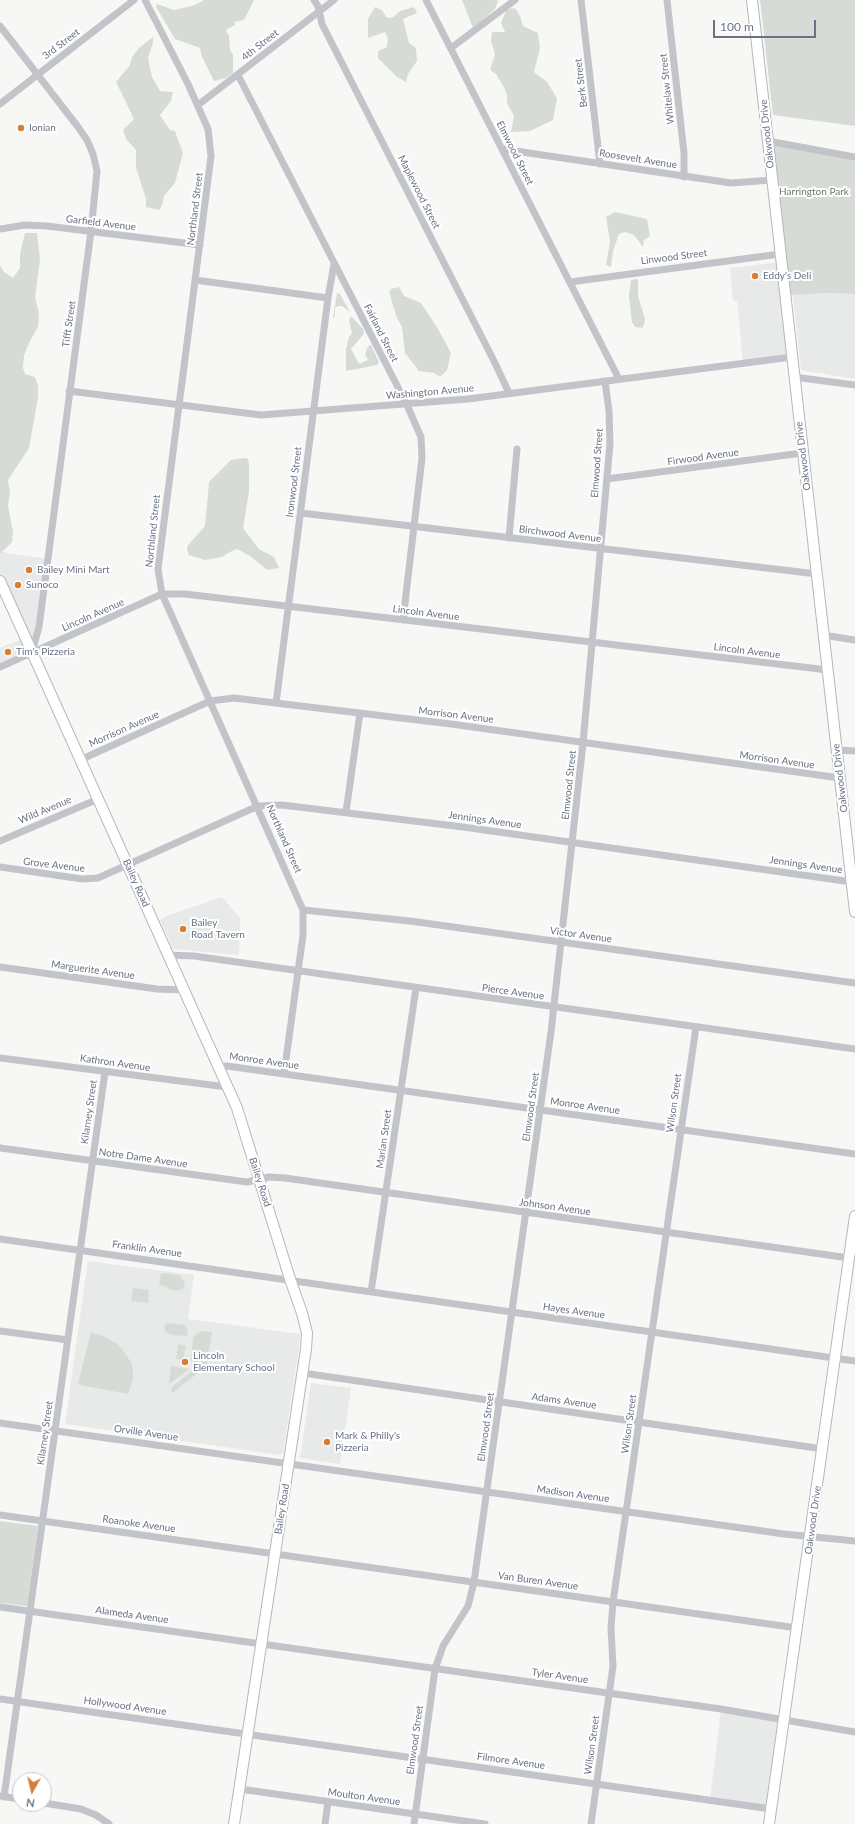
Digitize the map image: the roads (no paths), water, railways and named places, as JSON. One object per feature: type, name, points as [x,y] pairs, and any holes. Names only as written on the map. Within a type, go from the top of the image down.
[{"type":"street","name":"3rd Street","points":[[0,104],[134,0]]},
{"type":"street","name":"Northland Street","points":[[145,0],[198,105],[208,129],[211,156],[158,569],[162,594],[258,806],[303,910],[303,935],[299,971],[284,1074]]},
{"type":"street","name":"Maplewood Street","points":[[314,0],[325,30],[509,393]]},
{"type":"street","name":"4th Street","points":[[198,105],[334,0]]},
{"type":"street","name":"Elmwood Street","points":[[426,0],[619,379]]},
{"type":"street","points":[[451,48],[515,0]]},
{"type":"street","name":"Berk Street","points":[[581,0],[600,164]]},
{"type":"street","name":"Whitelaw Street","points":[[667,0],[684,153],[684,177]]},
{"type":"street","name":"Oakwood Drive","points":[[752,0],[855,912]]},
{"type":"street","name":"Tifft Street","points":[[0,26],[87,140],[93,154],[97,177],[39,627],[32,652]]},
{"type":"street","name":"Fairland Street","points":[[238,75],[417,425],[422,448],[403,620]]},
{"type":"street","points":[[768,140],[855,157]]},
{"type":"street","name":"Roosevelt Avenue","points":[[502,149],[732,184],[772,180]]},
{"type":"street","name":"Garfield Avenue","points":[[0,229],[36,225],[200,245]]},
{"type":"street","name":"Linwood Street","points":[[570,282],[780,254]]},
{"type":"street","name":"Ironwood Street","points":[[276,703],[313,411],[334,264]]},
{"type":"street","points":[[195,280],[328,298]]},
{"type":"street","name":"Washington Avenue","points":[[70,391],[250,415],[407,405],[792,357]]},
{"type":"street","points":[[794,377],[855,385]]},
{"type":"street","name":"Elmwood Street","points":[[414,1824],[435,1669],[443,1646],[468,1606],[474,1582],[541,1110],[562,942],[593,643],[610,433],[605,381]]},
{"type":"street","points":[[509,538],[517,449]]},
{"type":"street","name":"Firwood Avenue","points":[[607,479],[802,453]]},
{"type":"street","name":"Birchwood Avenue","points":[[300,514],[816,574]]},
{"type":"street","name":"Bailey Road","points":[[0,581],[237,1108],[307,1333],[303,1373],[234,1824]]},
{"type":"street","name":"Lincoln Avenue","points":[[0,667],[162,594],[185,594],[828,670]]},
{"type":"street","points":[[823,635],[855,640]]},
{"type":"street","name":"Morrison Avenue","points":[[80,760],[210,701],[234,698],[451,724],[840,778]]},
{"type":"street","points":[[346,812],[360,714]]},
{"type":"street","points":[[837,750],[855,751]]},
{"type":"street","name":"Wild Avenue","points":[[0,841],[98,799]]},
{"type":"street","name":"Jennings Avenue","points":[[127,866],[258,806],[282,805],[463,827],[852,882]]},
{"type":"street","name":"Grove Avenue","points":[[0,867],[93,879],[127,866]]},
{"type":"street","name":"Victor Avenue","points":[[303,910],[410,921],[855,983]]},
{"type":"street","name":"Pierce Avenue","points":[[167,955],[194,956],[855,1050]]},
{"type":"street","name":"Marguerite Avenue","points":[[0,967],[157,989],[183,990]]},
{"type":"street","name":"Marian Street","points":[[372,1292],[416,988]]},
{"type":"street","name":"Wilson Street","points":[[591,1824],[613,1666],[611,1628],[614,1602],[638,1421],[696,1027]]},
{"type":"street","name":"Kathron Avenue","points":[[0,1058],[227,1088]]},
{"type":"street","name":"Monroe Avenue","points":[[218,1067],[227,1066],[855,1154]]},
{"type":"street","name":"Kilarney Street","points":[[2,1796],[31,1611],[105,1072]]},
{"type":"street","name":"Notre Dame Avenue","points":[[0,1148],[247,1182],[259,1179]]},
{"type":"street","name":"Johnson Avenue","points":[[259,1179],[269,1177],[849,1258]]},
{"type":"street","name":"Oakwood Drive","points":[[769,1824],[855,1216]]},
{"type":"street","name":"Franklin Avenue","points":[[0,1239],[290,1279]]},
{"type":"street","name":"Hayes Avenue","points":[[290,1279],[372,1292],[855,1360]]},
{"type":"street","points":[[0,1331],[68,1340]]},
{"type":"street","name":"Adams Avenue","points":[[303,1373],[823,1449]]},
{"type":"street","name":"Orville Avenue","points":[[0,1423],[289,1463]]},
{"type":"street","name":"Madison Avenue","points":[[289,1463],[810,1538],[832,1538],[855,1541]]},
{"type":"street","name":"Roanoke Avenue","points":[[0,1515],[275,1554]]},
{"type":"street","name":"Van Buren Avenue","points":[[275,1554],[797,1628]]},
{"type":"street","name":"Alameda Avenue","points":[[0,1607],[261,1644]]},
{"type":"street","name":"Tyler Avenue","points":[[261,1644],[762,1715],[855,1732]]},
{"type":"street","name":"Hollywood Avenue","points":[[0,1699],[248,1733]]},
{"type":"street","name":"Filmore Avenue","points":[[248,1733],[771,1809]]},
{"type":"street","name":"Moulton Avenue","points":[[240,1789],[485,1824]]},
{"type":"street","points":[[2,1796],[12,1798]]},
{"type":"street","points":[[325,1824],[328,1802]]},
{"type":"street","points":[[52,1804],[81,1809],[96,1815],[109,1824]]},
{"type":"place","name":"Ionian","points":[[21,128]]},
{"type":"place","name":"Eddy's Deli","points":[[755,276]]},
{"type":"place","name":"Bailey Mini Mart","points":[[29,570]]},
{"type":"place","name":"Sunoco","points":[[18,585]]},
{"type":"place","name":"Tim's Pizzeria","points":[[8,652]]},
{"type":"place","name":"Bailey Road Tavern","points":[[183,929]]},
{"type":"place","name":"Lincoln Elementary School","points":[[185,1362]]},
{"type":"place","name":"Mark & Philly's Pizzeria","points":[[327,1442]]},
{"type":"park label","name":"Harrington Park","points":[[814,192]]}]
